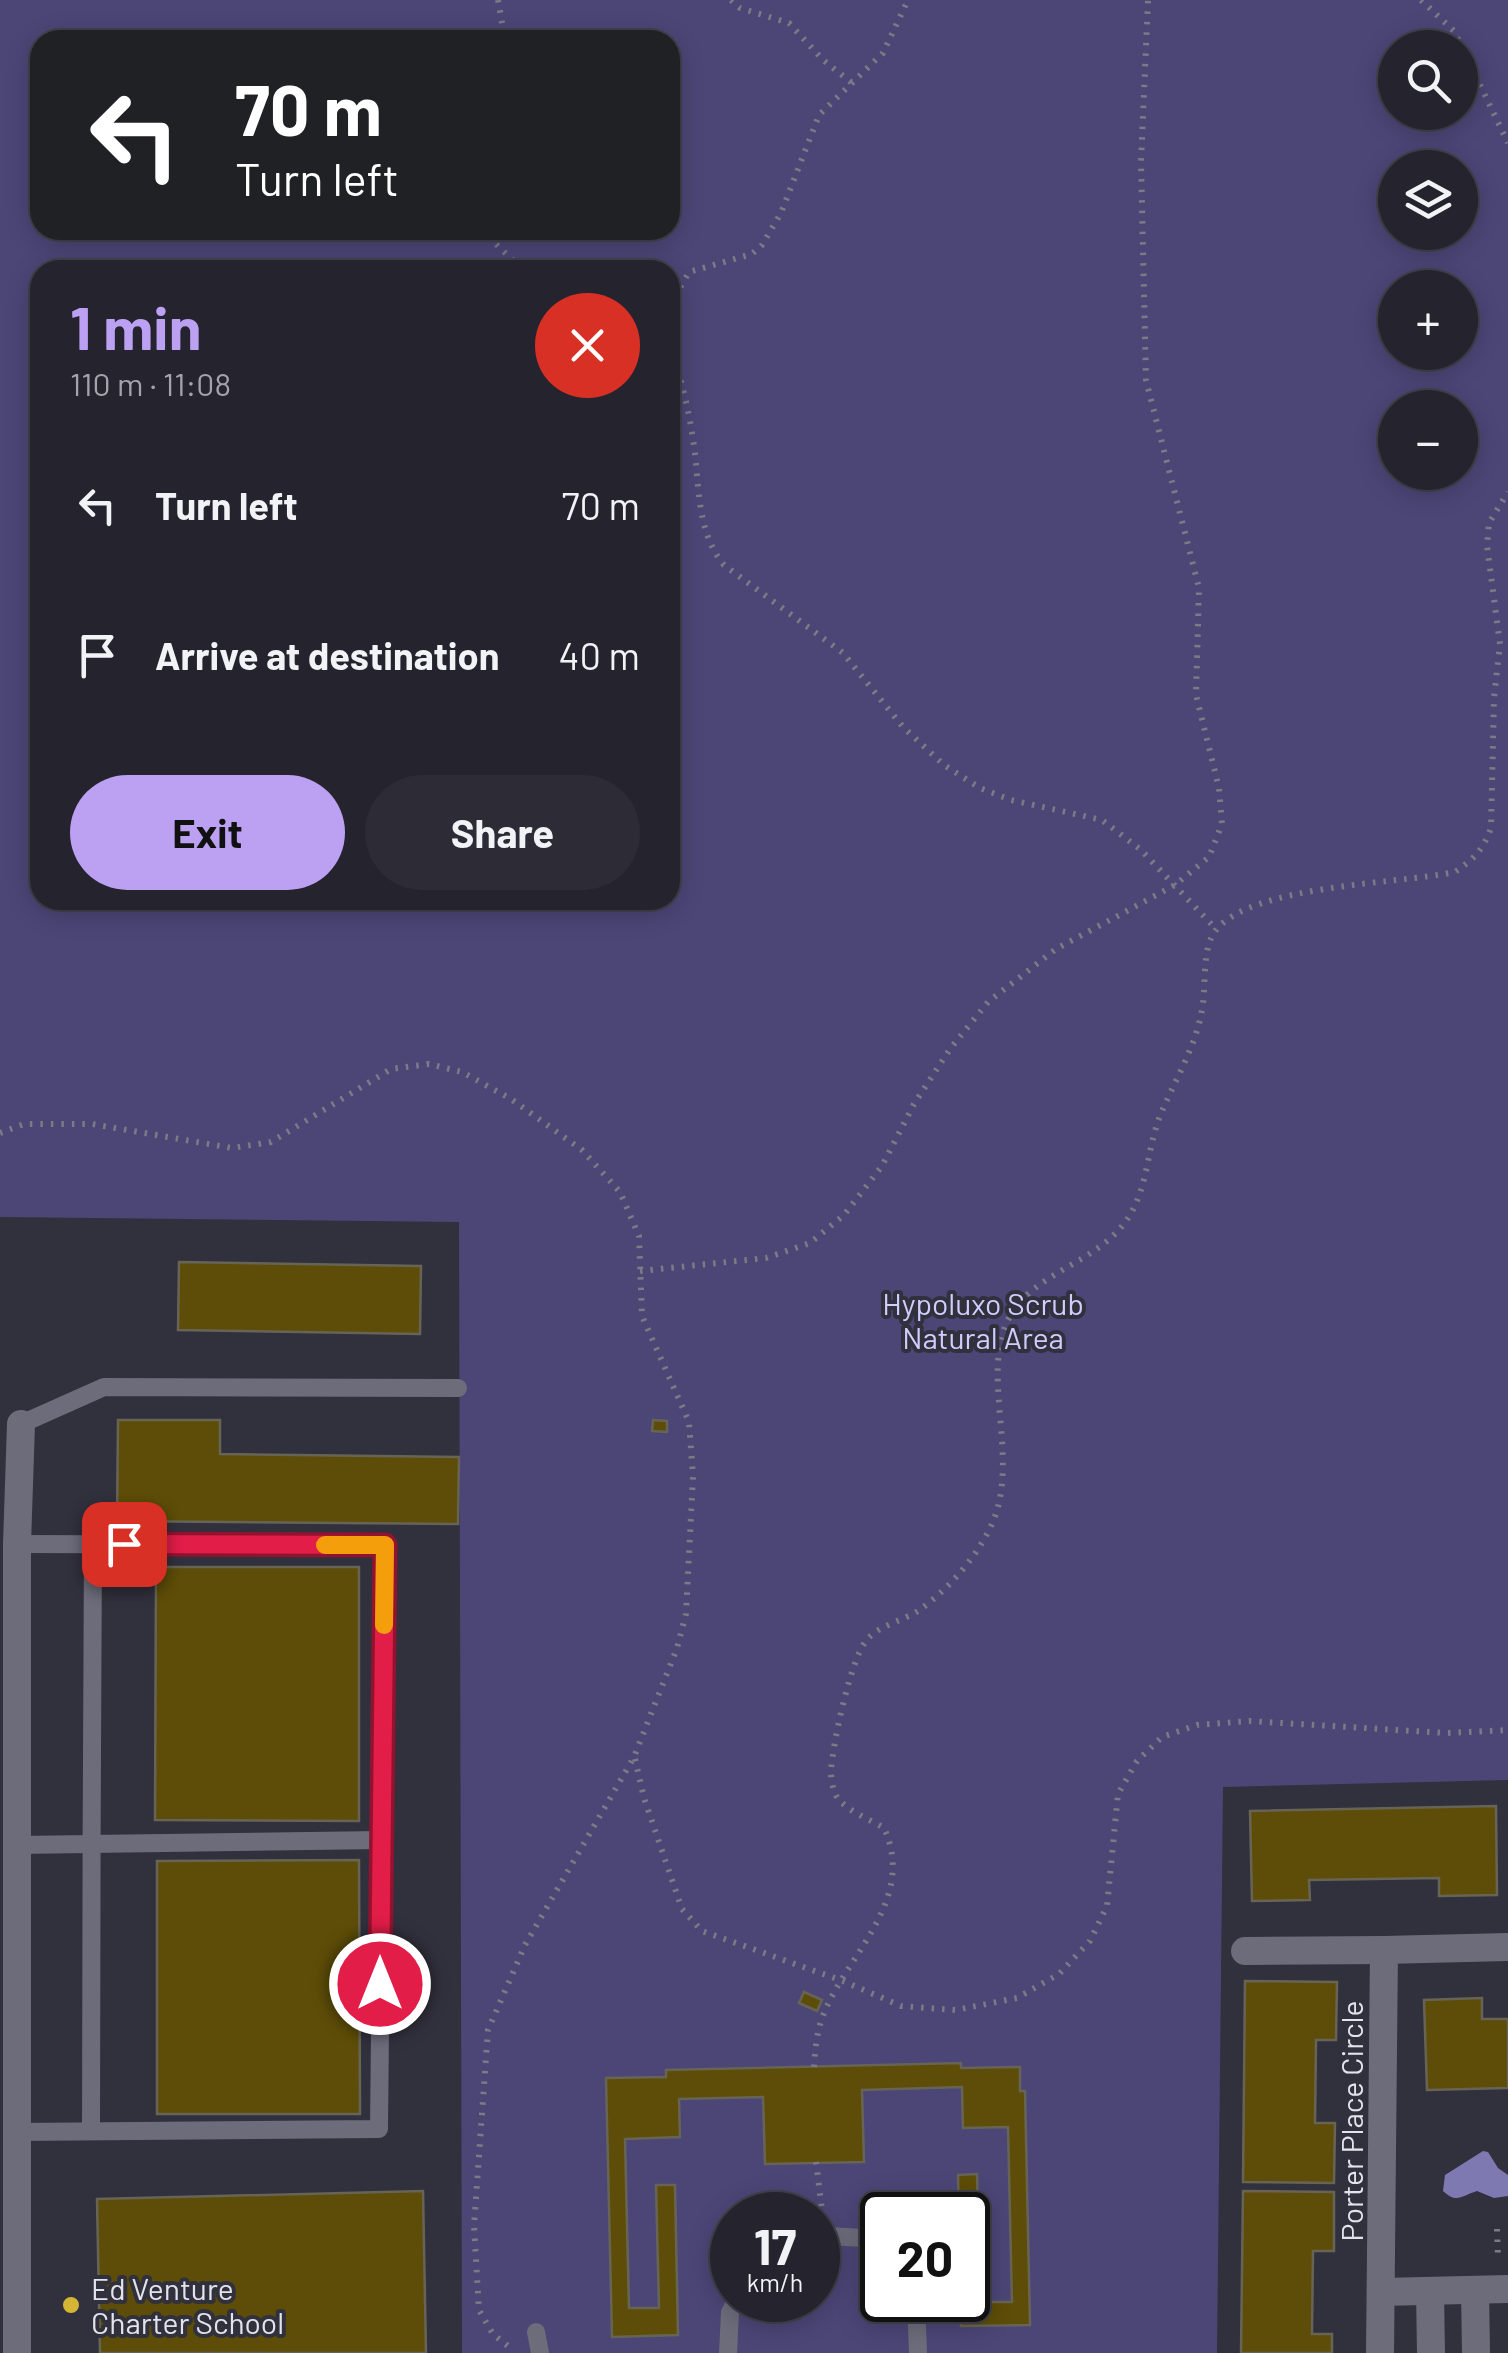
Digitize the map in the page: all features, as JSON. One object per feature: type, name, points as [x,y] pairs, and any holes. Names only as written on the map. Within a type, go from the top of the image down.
[{"type":"street","points":[[17,2353],[8,2176],[16,2132],[17,1544],[21,1424]]},
{"type":"street","points":[[1245,1951],[1508,1947]]},
{"type":"street","name":"Porter Place Circle","points":[[1380,2353],[1384,1950]]},
{"type":"street","points":[[1381,2292],[1475,2290],[1503,2279]]},
{"type":"street","points":[[1430,2290],[1431,2353]]},
{"type":"street","points":[[1475,2290],[1476,2353]]},
{"type":"lane","points":[[21,1424],[104,1387],[458,1388]]},
{"type":"lane","points":[[16,2132],[379,2129],[385,1545],[17,1544]]},
{"type":"lane","points":[[91,2131],[93,1544]]},
{"type":"lane","points":[[17,1845],[381,1840]]},
{"type":"lane","points":[[728,2353],[730,2322]]},
{"type":"lane","points":[[917,2322],[918,2353]]},
{"type":"lane","points":[[536,2332],[540,2353]]},
{"type":"path","points":[[498,0],[503,30]]},
{"type":"path","points":[[731,0],[740,8],[789,23],[823,60],[852,83]]},
{"type":"path","points":[[680,280],[689,272],[752,254],[762,245],[788,197],[818,116],[883,53],[908,0]]},
{"type":"path","points":[[640,1271],[766,1258],[810,1243],[844,1215],[882,1166],[914,1104],[950,1049],[988,1002],[1056,949],[1175,886],[1208,857],[1222,824],[1219,788],[1196,694],[1199,588],[1146,380],[1141,162],[1148,0]]},
{"type":"path","points":[[1421,0],[1454,32],[1508,143]]},
{"type":"path","points":[[493,240],[514,260]]},
{"type":"path","points":[[680,377],[688,406],[703,530],[724,565],[843,653],[902,727],[944,765],[980,788],[1011,800],[1102,820],[1118,830],[1216,929]]},
{"type":"path","points":[[814,2067],[824,2012],[884,1911],[890,1888],[892,1857],[884,1828],[840,1800],[833,1787],[831,1770],[855,1664],[868,1636],[918,1610],[952,1580],[977,1552],[994,1520],[1005,1474],[999,1365],[1009,1317],[1040,1286],[1109,1242],[1126,1222],[1136,1202],[1158,1120],[1194,1041],[1203,1008],[1210,940],[1216,929],[1230,917],[1296,895],[1454,872],[1473,860],[1484,846],[1491,828],[1494,698],[1500,644],[1487,546],[1490,523],[1508,492]]},
{"type":"path","points":[[0,1133],[24,1124],[92,1124],[232,1148],[271,1142],[391,1069],[429,1064],[462,1072],[512,1099],[582,1150],[620,1192],[639,1236],[642,1316],[688,1422],[693,1476],[686,1614],[677,1648],[634,1756],[525,1946],[488,2030],[474,2226],[479,2310],[493,2334],[516,2353]]},
{"type":"path","points":[[634,1756],[682,1910],[702,1930],[901,2006],[956,2010],[1018,1998],[1059,1974],[1090,1941],[1107,1906],[1118,1794],[1137,1761],[1162,1737],[1197,1725],[1249,1720],[1447,1733],[1508,1730]]},
{"type":"path","points":[[816,2162],[819,2192]]},
{"type":"path","points":[[1497,2229],[1503,2279]]},
{"type":"green space","name":"Hypoluxo Scrub Natural Area","points":[[0,0],[1508,0],[1508,1780],[1223,1787],[1217,2353],[462,2353],[459,1222],[0,1217]]},
{"type":"shaded area","points":[[1483,2151],[1508,2175],[1508,2196],[1494,2198],[1477,2191],[1456,2198],[1443,2191],[1445,2175]]},
{"type":"building","points":[[179,1262],[421,1266],[420,1334],[178,1330]]},
{"type":"building","points":[[118,1420],[220,1420],[220,1454],[459,1457],[458,1524],[117,1521]]},
{"type":"building","points":[[653,1420],[667,1421],[667,1432],[652,1431]]},
{"type":"building","points":[[156,1567],[359,1567],[359,1821],[155,1820]]},
{"type":"building","points":[[1496,1806],[1497,1895],[1439,1896],[1439,1878],[1309,1880],[1310,1900],[1252,1901],[1250,1811]]},
{"type":"building","points":[[359,1860],[360,2114],[157,2114],[157,1861]]},
{"type":"building","points":[[1245,1981],[1337,1982],[1336,2040],[1316,2040],[1315,2123],[1335,2123],[1334,2183],[1243,2182]]},
{"type":"building","points":[[804,1992],[822,2000],[817,2011],[799,2003]]},
{"type":"building","points":[[1482,1998],[1482,2019],[1508,2019],[1508,2088],[1427,2090],[1424,2000]]},
{"type":"building","points":[[961,2063],[961,2068],[1020,2067],[1020,2091],[1025,2091],[1030,2325],[961,2326],[961,2322],[990,2322],[990,2302],[1012,2302],[1008,2127],[963,2128],[962,2087],[862,2090],[864,2162],[765,2164],[763,2097],[679,2099],[680,2137],[625,2139],[629,2308],[659,2308],[656,2185],[675,2185],[678,2335],[612,2337],[606,2078],[666,2077],[666,2070]]},
{"type":"building","points":[[977,2174],[977,2192],[958,2192],[958,2175]]},
{"type":"building","points":[[423,2191],[426,2353],[100,2353],[97,2199]]},
{"type":"building","points":[[1243,2191],[1334,2192],[1334,2251],[1313,2251],[1312,2334],[1332,2334],[1332,2353],[1241,2353]]},
{"type":"slow traffic","points":[[325,1545],[385,1545],[384,1625]]},
{"type":"place","name":"Ed Venture Charter School","points":[[71,2305]]},
{"type":"route","points":[[124,1544],[385,1545],[380,1984]]}]
